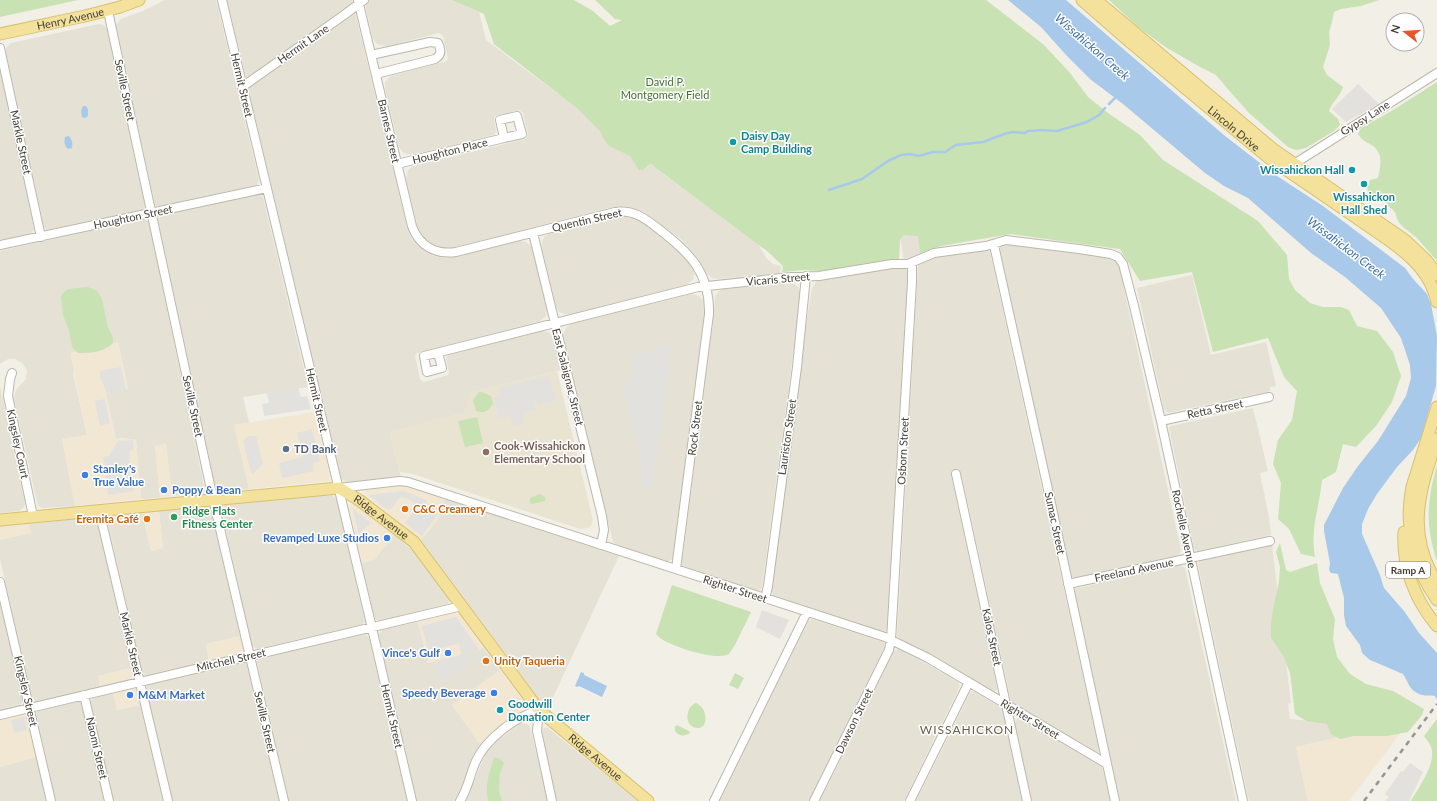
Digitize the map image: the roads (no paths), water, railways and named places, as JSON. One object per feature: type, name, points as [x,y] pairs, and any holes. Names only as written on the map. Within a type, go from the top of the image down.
[{"type":"main road","name":"Henry Avenue","points":[[0,34],[108,10],[139,0]]},
{"type":"main road","name":"Lincoln Drive","points":[[1082,0],[1268,158],[1390,241],[1406,254],[1420,267],[1427,277],[1437,302]]},
{"type":"main road","name":"Lincoln Drive","points":[[1096,0],[1260,139],[1405,240],[1424,257],[1437,275]]},
{"type":"main road","points":[[1437,407],[1412,487],[1409,508],[1409,529],[1412,549],[1425,581],[1437,600]]},
{"type":"main road","points":[[1437,439],[1420,496],[1418,524],[1423,551],[1437,583]]},
{"type":"main road","points":[[0,520],[339,488]]},
{"type":"main road","name":"Ridge Avenue","points":[[339,488],[359,500],[414,542],[539,710],[648,801]]},
{"type":"main road","name":"Ramp A","points":[[1409,508],[1404,527],[1409,573],[1413,588],[1420,603],[1437,626]]},
{"type":"street","name":"Hermit Street","points":[[222,0],[339,488],[412,801]]},
{"type":"street","name":"Hermit Lane","points":[[242,87],[360,1]]},
{"type":"street","name":"Barnes Street","points":[[360,1],[371,55],[414,232],[416,237],[424,245],[438,252]]},
{"type":"street","name":"Seville Street","points":[[108,10],[213,499],[284,801]]},
{"type":"street","points":[[371,55],[430,42],[438,43],[440,48],[440,53],[435,59],[376,74]]},
{"type":"street","name":"Markle Street","points":[[0,48],[41,236]]},
{"type":"street","name":"Gypsy Lane","points":[[1294,164],[1437,73]]},
{"type":"street","name":"Houghton Place","points":[[397,164],[504,138]]},
{"type":"street","name":"Houghton Street","points":[[0,245],[267,188]]},
{"type":"street","name":"Quentin Street","points":[[438,252],[456,252],[615,212],[632,212],[643,217],[681,246],[695,262],[706,286]]},
{"type":"street","name":"East Salaignac Street","points":[[533,233],[604,524],[601,545]]},
{"type":"street","name":"Vicaris Street","points":[[438,353],[706,286],[819,276],[892,264],[912,263],[934,253],[994,244],[1003,241],[1014,241],[1111,254],[1120,259]]},
{"type":"street","name":"Sumac Street","points":[[994,244],[1115,801]]},
{"type":"street","name":"Rochelle Avenue","points":[[1120,259],[1129,284],[1161,421],[1243,801]]},
{"type":"street","name":"Osborn Street","points":[[891,640],[912,263]]},
{"type":"street","name":"Lauriston Street","points":[[765,598],[768,586],[797,367],[806,276]]},
{"type":"street","name":"Rock Street","points":[[676,569],[709,314],[709,299],[706,286]]},
{"type":"street","name":"Kingsley Court","points":[[12,373],[8,396],[33,516]]},
{"type":"street","name":"Retta Street","points":[[1161,421],[1269,398]]},
{"type":"street","name":"Kalos Street","points":[[956,474],[1027,801]]},
{"type":"street","name":"Righter Street","points":[[339,488],[404,481],[891,640],[928,658],[1107,764]]},
{"type":"street","name":"Markle Street","points":[[99,510],[168,801]]},
{"type":"street","name":"Freeland Avenue","points":[[1068,584],[1270,541]]},
{"type":"street","name":"Kingsley Street","points":[[0,582],[51,801]]},
{"type":"street","name":"Mitchell Street","points":[[0,714],[462,606]]},
{"type":"street","points":[[714,801],[807,612]]},
{"type":"street","name":"Dawson Street","points":[[814,801],[889,650],[891,640]]},
{"type":"street","points":[[910,801],[969,682]]},
{"type":"street","name":"Naomi Street","points":[[84,695],[109,801]]},
{"type":"street","points":[[460,801],[466,791],[475,763],[484,747],[494,737],[519,718],[539,710],[536,731],[552,801]]},
{"type":"water","name":"Wissahickon Creek","points":[[1008,0],[1066,0],[1225,136],[1277,176],[1323,206],[1405,268],[1427,294],[1431,304],[1437,336],[1436,386],[1421,438],[1377,494],[1368,509],[1362,524],[1362,534],[1380,575],[1384,588],[1404,611],[1419,633],[1437,653],[1437,700],[1435,696],[1422,695],[1414,691],[1403,674],[1370,660],[1362,653],[1360,645],[1346,626],[1344,615],[1344,598],[1338,574],[1331,573],[1329,570],[1330,563],[1324,531],[1324,525],[1343,488],[1378,441],[1406,396],[1411,378],[1410,365],[1401,338],[1381,308],[1345,277],[1311,253],[1248,198],[1224,186],[1205,173],[1123,104],[1090,79],[1041,27]]},
{"type":"water","points":[[83,106],[86,106],[88,109],[88,116],[85,118],[82,117],[81,111]]},
{"type":"water","points":[[69,136],[72,142],[72,148],[68,149],[64,140],[65,137]]},
{"type":"water","points":[[581,672],[584,673],[584,675],[607,686],[602,697],[579,686],[575,686]]},
{"type":"waterway","points":[[1109,104],[1117,96]]},
{"type":"waterway","points":[[829,190],[862,179],[888,161],[901,155],[910,154],[919,156],[933,152],[945,152],[956,145],[983,142],[1013,132],[1025,133],[1028,131],[1041,130],[1057,131],[1087,122],[1099,115],[1105,108]]},
{"type":"railway","points":[[1364,801],[1437,704]]},
{"type":"place","name":"Daisy Day Camp Building","points":[[733,142]]},
{"type":"place","name":"Wissahickon Hall","points":[[1352,170]]},
{"type":"place","name":"Wissahickon Hall Shed","points":[[1364,184]]},
{"type":"place","name":"TD Bank","points":[[286,449]]},
{"type":"place","name":"Cook-Wissahickon Elementary School","points":[[486,452]]},
{"type":"place","name":"Stanley's True Value","points":[[85,475]]},
{"type":"place","name":"Poppy & Bean","points":[[164,490]]},
{"type":"place","name":"C&C Creamery","points":[[405,509]]},
{"type":"place","name":"Ridge Flats Fitness Center","points":[[174,517]]},
{"type":"place","name":"Eremita Café","points":[[147,519]]},
{"type":"place","name":"Revamped Luxe Studios","points":[[387,538]]},
{"type":"place","name":"Vince's Gulf","points":[[448,653]]},
{"type":"place","name":"Unity Taqueria","points":[[486,661]]},
{"type":"place","name":"Speedy Beverage","points":[[494,693]]},
{"type":"place","name":"M&M Market","points":[[130,695]]},
{"type":"place","name":"Goodwill Donation Center","points":[[500,710]]},
{"type":"district","name":"WISSAHICKON","points":[[967,730]]},
{"type":"park label","name":"David P. Montgomery Field","points":[[665,88]]}]
